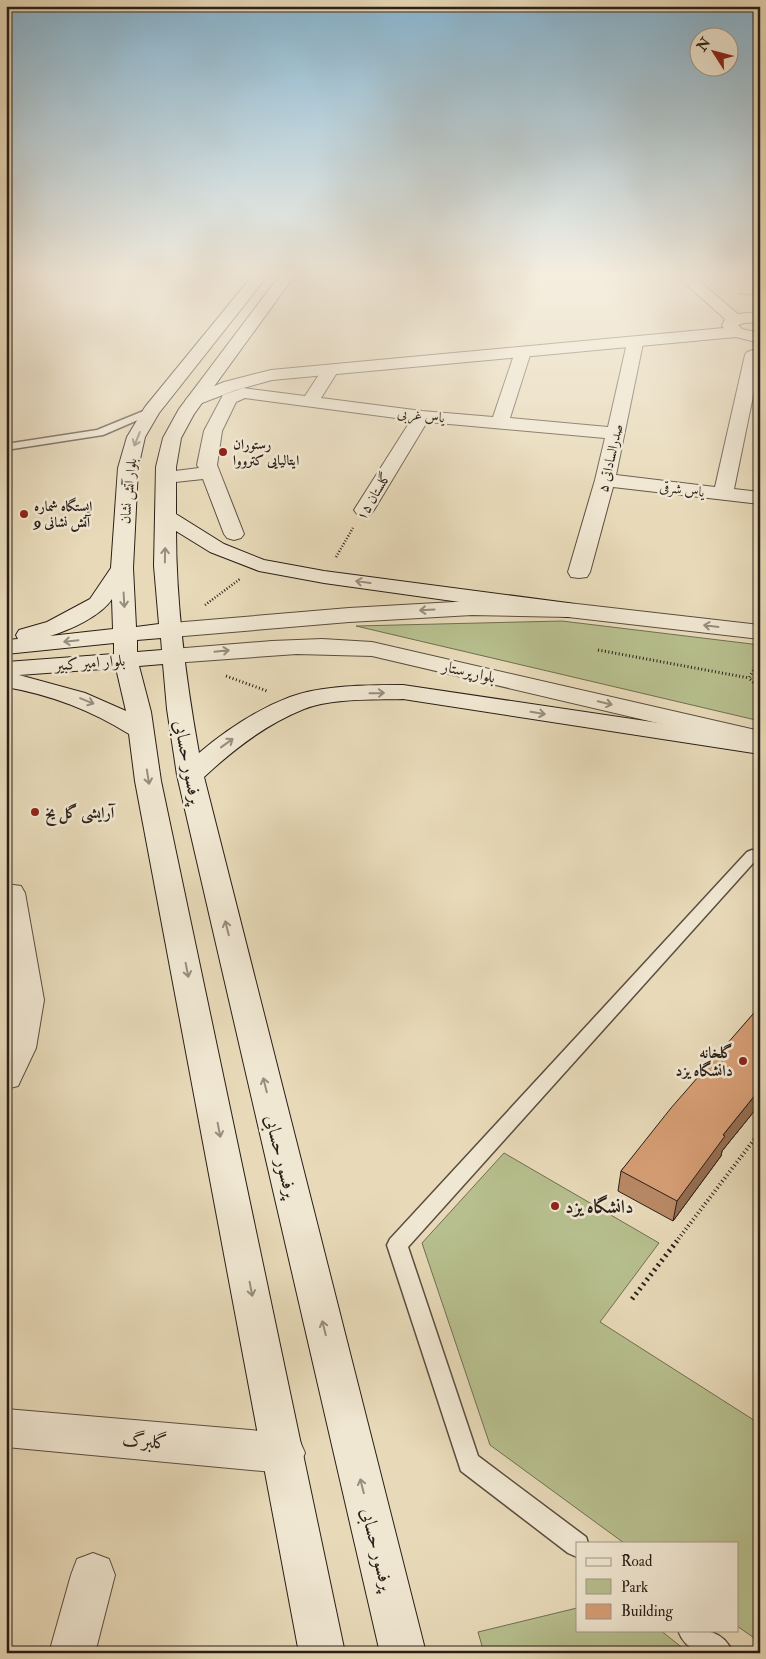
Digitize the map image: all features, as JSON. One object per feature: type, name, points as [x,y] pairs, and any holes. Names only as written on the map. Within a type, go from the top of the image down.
[{"type":"main road","name":"بلوار آتش نشان","points":[[126,648],[122,568],[128,468],[136,438],[151,411],[198,352]]},
{"type":"main road","points":[[231,352],[194,401],[172,438],[166,477],[165,516],[165,566],[172,643],[349,615],[472,608],[568,610]]},
{"type":"main road","points":[[222,364],[245,372],[271,375],[519,352]]},
{"type":"main road","points":[[500,423],[523,352]]},
{"type":"main road","name":"صدرالساداتی ۵","points":[[579,572],[605,480],[634,352]]},
{"type":"main road","points":[[722,494],[753,355]]},
{"type":"main road","points":[[309,402],[330,371]]},
{"type":"main road","points":[[194,401],[230,386],[271,375]]},
{"type":"main road","name":"یاس غربی","points":[[210,473],[207,465],[213,431],[229,399],[243,393],[422,416],[616,432]]},
{"type":"main road","name":"گلستان ۱۵","points":[[364,510],[422,416]]},
{"type":"main road","points":[[166,477],[210,473],[234,534]]},
{"type":"main road","name":"یاس شرقی","points":[[605,480],[760,498]]},
{"type":"main road","points":[[165,516],[217,548],[259,565],[324,577],[568,610],[760,632]]},
{"type":"main road","points":[[6,640],[56,627],[98,604],[122,568]]},
{"type":"main road","points":[[349,615],[331,623],[331,628],[334,633],[360,648]]},
{"type":"main road","name":"بلوارپرستار","points":[[172,643],[334,645],[372,649],[760,739]]},
{"type":"main road","name":"بلوار امیر کبیر","points":[[6,669],[126,648],[172,643]]},
{"type":"main road","name":"پرفسور حسابی","points":[[172,643],[178,709],[190,776],[403,1653]]},
{"type":"main road","name":"بلوار امیر کبیر","points":[[6,647],[126,648]]},
{"type":"main road","points":[[126,648],[139,712],[148,781],[284,1452],[322,1653]]},
{"type":"main road","points":[[6,680],[40,685],[77,697],[112,712],[141,730]]},
{"type":"main road","points":[[190,776],[220,748],[255,723],[299,702],[350,693],[403,692],[760,746]]},
{"type":"main road","points":[[6,893],[11,893],[20,1048],[6,1077]]},
{"type":"main road","name":"گلبرگ","points":[[6,1428],[284,1452]]},
{"type":"main road","points":[[72,1653],[93,1575]]},
{"type":"lane","points":[[6,447],[98,433],[151,411]]},
{"type":"lane","points":[[576,1544],[469,1463],[397,1245],[752,854],[760,858]]},
{"type":"lane","points":[[693,1632],[720,1653]]},
{"type":"path","name":"گلستان ۱۵","points":[[324,577],[364,510]]},
{"type":"path","points":[[259,565],[172,643],[299,702]]},
{"type":"path","points":[[598,650],[748,678],[760,689]]},
{"type":"path","points":[[748,678],[757,664],[760,663]]},
{"type":"path","points":[[632,1298],[760,1132]]},
{"type":"green space","points":[[562,621],[760,645],[760,721],[356,626]]},
{"type":"green space","points":[[504,1153],[659,1243],[600,1322],[760,1424],[760,1642],[738,1627],[738,1542],[623,1542],[490,1445],[422,1243]]},
{"type":"green space","points":[[576,1608],[576,1632],[663,1632],[689,1653],[484,1653],[478,1632]]},
{"type":"building","points":[[760,1006],[760,1089],[723,1135],[725,1136],[677,1201],[621,1171],[671,1108]]},
{"type":"place","name":"رستوران ایتالیایی کترووا","points":[[223,452]]},
{"type":"place","name":"ایستگاه شماره 9 آتش نشانی","points":[[24,514]]},
{"type":"place","name":"آرایشی گل یخ","points":[[35,812]]},
{"type":"place","name":"گلخانه دانشگاه یزد","points":[[743,1061]]},
{"type":"place","name":"دانشگاه یزد","points":[[555,1206]]}]
